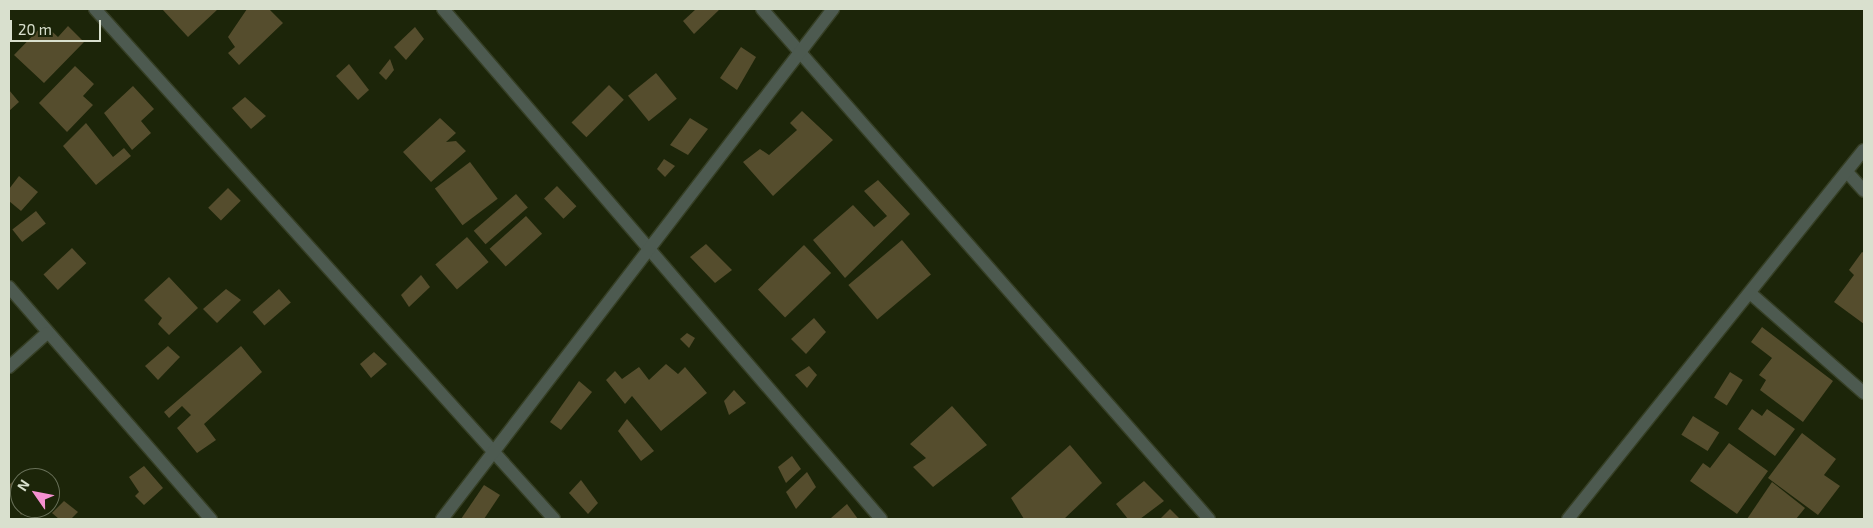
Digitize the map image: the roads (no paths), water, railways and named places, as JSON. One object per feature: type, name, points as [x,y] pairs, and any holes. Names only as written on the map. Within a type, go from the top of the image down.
[{"type":"street","points":[[95,9],[554,519]]},
{"type":"street","points":[[443,9],[881,519]]},
{"type":"street","points":[[762,9],[1209,519]]},
{"type":"street","points":[[442,519],[833,9]]},
{"type":"street","points":[[1568,519],[1864,150]]},
{"type":"street","points":[[1847,172],[1864,191]]},
{"type":"street","points":[[9,288],[211,519]]},
{"type":"street","points":[[1750,293],[1864,393]]},
{"type":"street","points":[[9,367],[47,333]]}]
